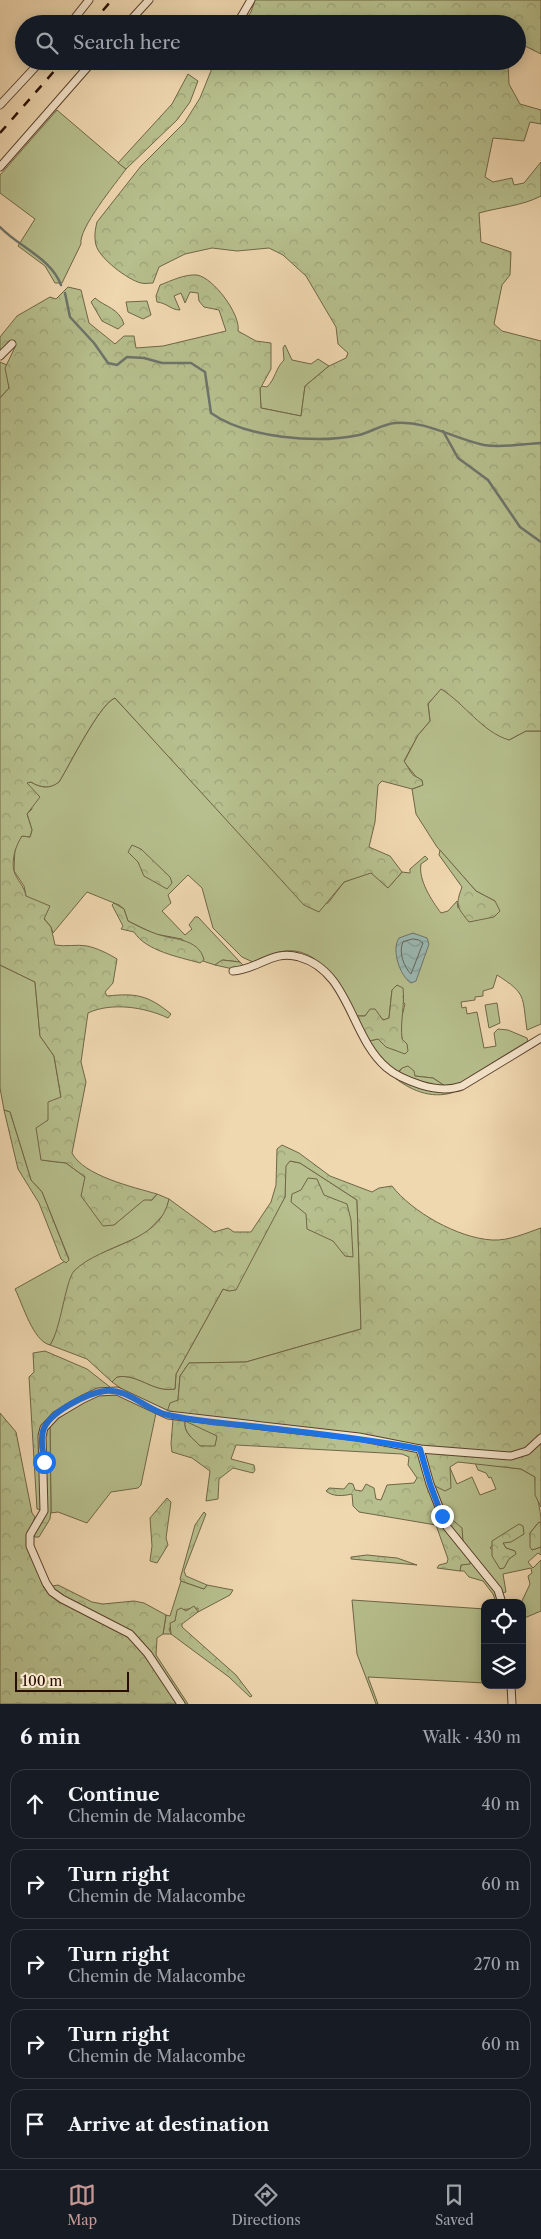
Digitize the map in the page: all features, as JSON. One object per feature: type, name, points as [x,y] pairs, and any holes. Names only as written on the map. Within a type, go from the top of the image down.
[{"type":"street","points":[[78,15],[90,0]]},
{"type":"street","points":[[135,15],[149,0]]},
{"type":"street","points":[[242,15],[250,0]]},
{"type":"street","points":[[0,105],[33,70]]},
{"type":"street","points":[[0,167],[85,70]]},
{"type":"street","points":[[0,356],[12,344]]},
{"type":"street","points":[[233,971],[246,970],[269,958],[283,955],[297,956],[315,964],[334,982],[367,1042],[381,1062],[406,1079],[430,1087],[447,1089],[462,1086],[541,1038]]},
{"type":"street","points":[[181,1704],[148,1654],[130,1634],[62,1599],[46,1583],[32,1551],[30,1535],[44,1511],[42,1436],[48,1422],[73,1404],[91,1395],[105,1391],[117,1391],[168,1415],[229,1424],[359,1437],[420,1449],[512,1456],[526,1451],[541,1438]]},
{"type":"street","points":[[420,1449],[430,1484],[446,1527],[495,1587],[500,1599]]},
{"type":"street","points":[[511,1689],[512,1704]]},
{"type":"green space","points":[[255,0],[541,0],[541,54],[526,46],[526,15],[249,15]]},
{"type":"green space","points":[[211,70],[508,70],[509,84],[520,104],[541,110],[541,124],[530,122],[524,141],[493,138],[485,177],[493,182],[512,178],[514,185],[524,183],[541,162],[541,196],[519,204],[479,213],[481,242],[511,252],[510,275],[502,285],[494,324],[502,331],[541,341],[541,731],[526,731],[509,740],[499,736],[490,731],[441,689],[428,704],[430,721],[418,735],[404,761],[413,775],[422,780],[423,785],[412,789],[382,781],[378,785],[375,822],[369,847],[390,856],[402,872],[388,888],[371,873],[344,882],[319,912],[304,905],[115,698],[101,711],[93,723],[59,782],[45,787],[31,782],[27,783],[40,797],[27,814],[32,830],[30,837],[22,836],[16,848],[13,867],[26,896],[50,906],[44,919],[51,927],[55,945],[87,946],[114,957],[117,959],[113,983],[105,992],[107,996],[134,995],[148,999],[171,1014],[168,1018],[149,1011],[128,1007],[107,1008],[88,1013],[81,1062],[86,1082],[72,1153],[87,1168],[110,1180],[157,1194],[152,1200],[144,1200],[114,1225],[103,1226],[81,1196],[85,1177],[66,1163],[41,1160],[36,1128],[48,1120],[48,1102],[61,1097],[54,1056],[40,1036],[35,982],[0,965],[0,398],[9,388],[5,368],[16,345],[13,341],[0,353],[0,337],[17,316],[50,297],[56,299],[68,287],[81,290],[89,323],[115,344],[124,336],[134,336],[136,348],[163,346],[226,331],[219,310],[204,307],[199,301],[198,293],[190,292],[185,303],[181,293],[174,296],[180,310],[157,302],[156,296],[160,285],[182,277],[197,275],[211,283],[225,298],[235,316],[238,331],[256,341],[271,343],[271,369],[260,389],[261,408],[301,416],[305,386],[329,366],[346,358],[348,353],[338,344],[336,327],[306,276],[283,255],[269,248],[237,251],[212,248],[185,254],[159,267],[153,283],[141,283],[129,278],[115,268],[102,256],[96,245],[95,233],[97,222],[141,166],[185,122],[200,98]]},
{"type":"green space","points":[[188,74],[198,81],[190,102],[177,120],[126,169],[118,163],[172,104]]},
{"type":"green space","points":[[57,110],[126,169],[91,217],[85,228],[81,244],[62,283],[55,283],[45,266],[18,246],[35,219],[0,193],[0,175]]},
{"type":"green space","points":[[95,298],[119,314],[124,324],[118,329],[102,321],[91,302]]},
{"type":"green space","points":[[147,301],[151,315],[143,319],[128,312],[126,302]]},
{"type":"green space","points":[[285,345],[292,360],[311,364],[318,359],[329,366],[305,386],[301,416],[261,408],[261,386],[267,387],[284,360],[283,348]]},
{"type":"green space","points":[[0,362],[7,365],[9,388],[0,398]]},
{"type":"green space","points":[[441,688],[509,740],[526,731],[541,731],[541,1024],[527,1030],[521,997],[514,987],[497,975],[493,988],[483,991],[483,996],[475,997],[475,1000],[461,1002],[462,1008],[466,1007],[467,1014],[477,1012],[484,1048],[496,1046],[494,1033],[498,1029],[508,1030],[527,1038],[528,1041],[457,1085],[445,1086],[433,1078],[415,1076],[402,1068],[398,1072],[382,1060],[369,1041],[402,1039],[400,1024],[405,1004],[392,990],[389,1018],[384,1020],[370,1010],[365,1016],[356,1016],[328,972],[317,961],[305,954],[290,951],[274,954],[255,963],[242,957],[213,928],[202,888],[188,875],[168,895],[171,903],[162,911],[185,935],[192,929],[189,925],[195,917],[198,917],[240,962],[223,960],[215,965],[203,961],[182,939],[155,934],[128,921],[124,909],[119,905],[87,892],[53,933],[51,927],[26,896],[24,886],[14,871],[15,846],[22,836],[30,837],[32,830],[27,814],[32,809],[26,783],[31,782],[45,787],[59,782],[101,711],[115,698],[305,905],[328,903],[344,882],[371,872],[388,888],[402,872],[410,873],[410,869],[425,856],[428,859],[421,864],[422,877],[430,896],[441,913],[448,911],[457,901],[458,908],[495,901],[476,891],[437,847],[416,814],[412,789],[423,785],[404,762],[418,735],[430,721],[428,704]]},
{"type":"green space","points":[[132,845],[141,849],[170,877],[172,883],[167,889],[144,876],[138,862],[128,852]]},
{"type":"green space","points":[[440,850],[476,891],[495,901],[500,911],[494,917],[469,922],[458,906],[458,898],[462,887],[439,855]]},
{"type":"green space","points":[[114,903],[124,909],[128,921],[154,933],[190,943],[201,953],[204,960],[200,963],[173,956],[146,944],[134,932],[121,929],[123,926],[112,905]]},
{"type":"green space","points":[[222,960],[240,962],[244,966],[233,969],[215,965]]},
{"type":"green space","points":[[0,965],[35,982],[40,1036],[54,1056],[61,1098],[48,1120],[42,1160],[66,1163],[85,1177],[114,1225],[144,1199],[152,1200],[157,1194],[169,1199],[167,1211],[145,1234],[102,1253],[50,1345],[38,1337],[15,1289],[69,1259],[42,1192],[31,1180],[10,1112],[4,1110],[0,1088]]},
{"type":"green space","points":[[397,985],[403,988],[402,1039],[407,1044],[408,1051],[405,1054],[386,1047],[378,1039],[369,1041],[356,1016],[365,1016],[370,1009],[375,1009],[383,1020],[389,1018],[392,990]]},
{"type":"green space","points":[[497,1003],[500,1023],[489,1028],[485,1005]]},
{"type":"green space","points":[[408,1066],[414,1071],[415,1076],[433,1078],[445,1086],[452,1086],[457,1091],[449,1094],[432,1095],[409,1087],[395,1078],[402,1068]]},
{"type":"green space","points":[[4,1110],[10,1112],[31,1180],[42,1192],[69,1260],[66,1263],[61,1259],[39,1203],[18,1169]]},
{"type":"green space","points":[[282,1145],[299,1153],[330,1176],[372,1192],[379,1188],[392,1186],[423,1214],[451,1229],[465,1234],[498,1240],[541,1228],[541,1507],[535,1495],[535,1477],[521,1469],[458,1462],[450,1467],[451,1488],[445,1491],[435,1486],[430,1494],[438,1516],[449,1517],[462,1528],[463,1541],[461,1543],[470,1560],[470,1564],[461,1565],[460,1571],[437,1568],[439,1565],[447,1563],[448,1559],[436,1525],[359,1512],[353,1506],[352,1494],[338,1495],[326,1491],[329,1488],[344,1489],[349,1483],[353,1484],[355,1490],[362,1491],[366,1484],[374,1488],[376,1499],[381,1500],[387,1485],[414,1483],[417,1478],[408,1465],[409,1457],[402,1454],[236,1445],[231,1459],[254,1465],[255,1470],[253,1473],[233,1468],[219,1479],[218,1499],[206,1501],[210,1471],[192,1458],[172,1452],[173,1419],[167,1412],[170,1403],[178,1400],[180,1376],[189,1363],[246,1362],[361,1329],[357,1200],[300,1163],[290,1161],[286,1166],[285,1197],[236,1290],[229,1291],[223,1289],[176,1374],[175,1389],[160,1388],[125,1377],[117,1377],[112,1382],[87,1359],[50,1345],[54,1338],[68,1285],[74,1271],[99,1254],[129,1241],[154,1225],[163,1214],[169,1199],[214,1232],[228,1228],[234,1232],[251,1232],[271,1202],[276,1185],[277,1149]],"holes":[[[185,1421],[217,1436],[215,1446],[200,1446],[187,1432]]]},
{"type":"green space","points":[[290,1161],[300,1163],[357,1200],[361,1329],[246,1362],[189,1363],[180,1376],[178,1400],[167,1412],[129,1394],[112,1382],[117,1377],[125,1377],[160,1388],[175,1389],[176,1374],[223,1289],[229,1291],[285,1197],[285,1166]]},
{"type":"green space","points":[[308,1178],[317,1179],[324,1195],[347,1204],[351,1220],[353,1257],[345,1256],[333,1241],[307,1229],[306,1214],[291,1202],[292,1194],[301,1190]]},
{"type":"green space","points":[[45,1351],[87,1369],[110,1387],[67,1403],[47,1420],[50,1424],[50,1519],[39,1537],[34,1537],[33,1534],[44,1517],[43,1510],[37,1509],[29,1377],[34,1372],[33,1353]]},
{"type":"green space","points":[[115,1394],[156,1413],[141,1485],[138,1488],[111,1492],[87,1523],[58,1512],[51,1513],[50,1424],[93,1395]]},
{"type":"green space","points":[[0,1413],[16,1432],[32,1513],[35,1517],[27,1540],[44,1588],[48,1591],[53,1586],[58,1585],[92,1602],[103,1604],[134,1601],[144,1603],[166,1615],[163,1634],[157,1638],[156,1655],[188,1704],[0,1704]]},
{"type":"green space","points":[[185,1420],[218,1436],[215,1447],[200,1446],[187,1432]]},
{"type":"green space","points":[[475,1463],[521,1469],[535,1477],[541,1523],[538,1523],[530,1533],[532,1550],[541,1547],[541,1555],[538,1553],[528,1562],[533,1568],[541,1560],[541,1611],[526,1617],[526,1599],[523,1599],[530,1584],[528,1576],[532,1573],[531,1568],[503,1574],[506,1592],[502,1593],[461,1543],[457,1526],[449,1517],[444,1516],[433,1489],[450,1468],[457,1484],[472,1477],[480,1495],[496,1489],[491,1477],[489,1478],[486,1473],[478,1470]],"holes":[[[524,1534],[503,1543],[506,1548],[515,1551],[509,1559],[490,1548],[493,1544]]]},
{"type":"green space","points":[[167,1498],[171,1502],[166,1538],[168,1545],[157,1563],[150,1561],[152,1546],[150,1518]]},
{"type":"green space","points":[[204,1512],[206,1514],[184,1571],[186,1576],[207,1585],[204,1589],[180,1579],[195,1525]]},
{"type":"green space","points":[[539,1522],[541,1523],[541,1547],[532,1550],[530,1547],[530,1533]]},
{"type":"green space","points":[[519,1524],[523,1526],[524,1534],[511,1542],[503,1543],[506,1548],[515,1551],[516,1554],[509,1559],[504,1568],[500,1569],[492,1556],[492,1541]]},
{"type":"green space","points":[[367,1555],[397,1558],[417,1565],[351,1559],[351,1557]]},
{"type":"green space","points":[[470,1560],[494,1588],[498,1599],[495,1599],[483,1581],[469,1577],[464,1571],[460,1571],[461,1565]]},
{"type":"green space","points":[[181,1581],[204,1589],[207,1585],[233,1590],[230,1595],[198,1612],[198,1608],[178,1610],[175,1621],[169,1629],[171,1634],[163,1634],[166,1615],[170,1616]]},
{"type":"green space","points":[[352,1600],[481,1609],[481,1683],[368,1677],[378,1704],[376,1704],[357,1654]]},
{"type":"green space","points":[[194,1606],[198,1612],[182,1624],[182,1627],[236,1675],[252,1696],[250,1697],[229,1677],[171,1634],[170,1623],[175,1621],[177,1610],[181,1608],[186,1611]]},
{"type":"water","points":[[413,933],[427,938],[429,944],[416,981],[411,983],[400,969],[396,949],[399,938]]},
{"type":"waterway","points":[[0,227],[50,267],[61,285]]},
{"type":"waterway","points":[[65,293],[70,317],[94,343],[108,363],[117,365],[127,357],[144,358],[162,363],[191,363],[205,372],[211,413],[243,428],[282,437],[323,439],[359,435],[382,426],[406,423],[429,427],[484,445],[505,446],[541,443]]},
{"type":"waterway","points":[[443,431],[458,458],[488,480],[520,527],[541,542]]},
{"type":"railway","points":[[99,15],[112,0]]},
{"type":"railway","points":[[0,133],[55,70]]},
{"type":"route","points":[[44,1462],[42,1436],[44,1428],[51,1418],[91,1395],[111,1390],[123,1393],[168,1415],[229,1424],[359,1437],[420,1449],[442,1516]]}]
